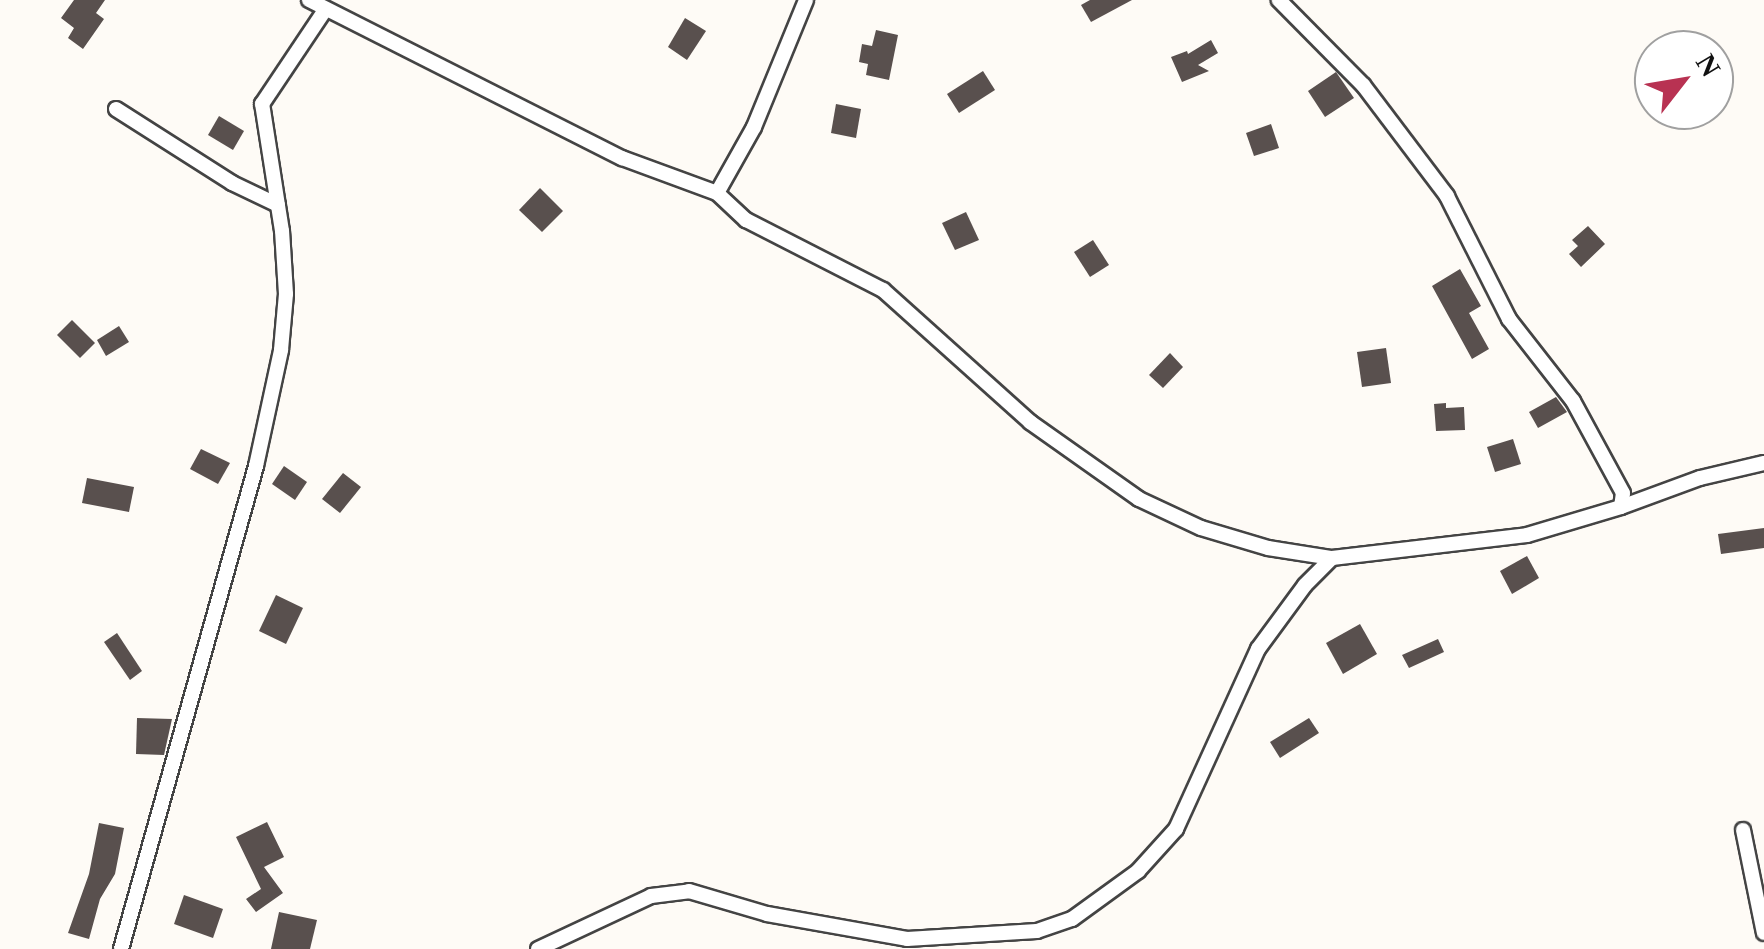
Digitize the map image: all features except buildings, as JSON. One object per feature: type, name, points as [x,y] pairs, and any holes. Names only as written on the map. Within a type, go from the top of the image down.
[{"type":"street","points":[[308,0],[622,158],[717,193],[746,220],[862,277],[899,301],[1030,422],[1139,499],[1236,540],[1332,558],[1526,536],[1700,478],[1764,463]]},
{"type":"street","points":[[717,193],[754,127],[806,0]]},
{"type":"street","points":[[1279,0],[1362,85],[1448,196],[1510,319],[1572,401],[1624,493],[1621,506]]},
{"type":"street","points":[[121,949],[256,466],[281,350],[286,294],[278,206],[262,104],[325,10]]},
{"type":"street","points":[[116,109],[232,183],[278,206]]},
{"type":"street","points":[[538,949],[651,896],[689,891],[767,914],[907,939],[1037,932],[1072,919],[1138,871],[1176,829],[1258,649],[1305,585],[1332,558]]},
{"type":"street","points":[[1743,830],[1764,933]]}]
